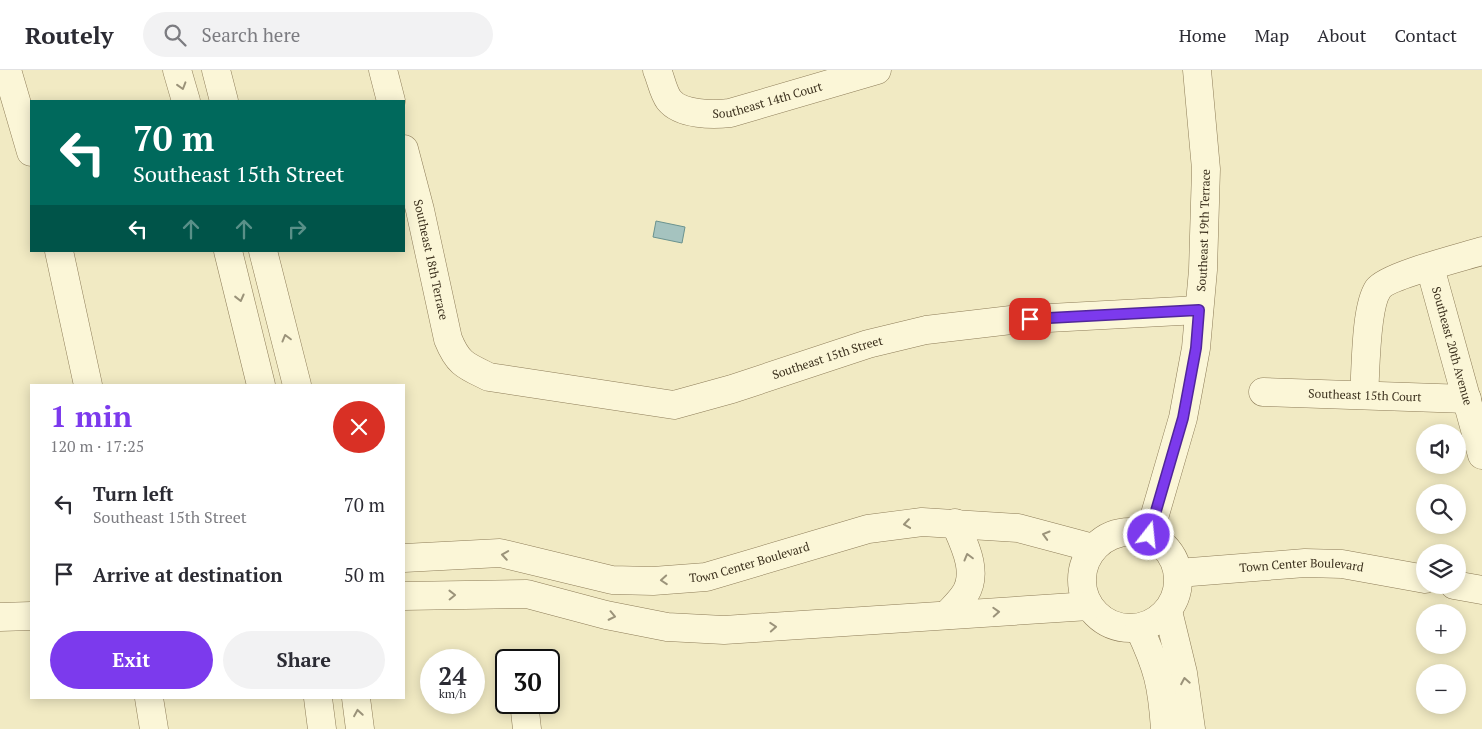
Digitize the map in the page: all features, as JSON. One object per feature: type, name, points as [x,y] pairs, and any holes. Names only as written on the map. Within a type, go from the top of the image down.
[{"type":"street","points":[[7,70],[30,149]]},
{"type":"street","points":[[177,70],[186,100]]},
{"type":"street","points":[[216,70],[224,100]]},
{"type":"street","points":[[383,70],[391,100]]},
{"type":"street","name":"Southeast 14th Court","points":[[657,70],[670,100],[687,110],[709,115],[730,113],[877,70]]},
{"type":"street","name":"Southeast 19th Terrace","points":[[1149,535],[1183,418],[1196,348],[1206,169],[1197,70]]},
{"type":"street","name":"Southeast 18th Terrace","points":[[405,153],[420,210],[448,339],[454,354],[464,366]]},
{"type":"street","points":[[1364,395],[1371,310],[1378,288],[1394,278],[1482,251]]},
{"type":"street","points":[[59,252],[88,384]]},
{"type":"street","points":[[228,252],[261,384]]},
{"type":"street","points":[[263,252],[297,384]]},
{"type":"street","name":"Southeast 20th Avenue","points":[[1430,267],[1482,455]]},
{"type":"street","name":"Southeast 15th Street","points":[[464,366],[490,377],[674,405],[732,389],[868,344],[926,330],[1011,320],[1199,310]]},
{"type":"street","name":"Southeast 15th Court","points":[[1263,392],[1467,399]]},
{"type":"street","name":"Town Center Boulevard","points":[[405,558],[500,553],[612,580],[653,581],[706,577],[868,530],[922,522],[1018,528],[1092,548]]},
{"type":"street","points":[[947,615],[966,593],[970,578],[969,555],[956,523]]},
{"type":"street","points":[[1122,532],[1137,532],[1149,535],[1167,548],[1176,562],[1178,573],[1176,596],[1168,611],[1155,622],[1139,628],[1122,628],[1106,623],[1093,612],[1084,598],[1081,581],[1084,563],[1092,548],[1106,537],[1122,532]]},
{"type":"street","name":"Town Center Boulevard","points":[[1178,573],[1305,563],[1342,564],[1416,577]]},
{"type":"street","points":[[1466,587],[1482,590]]},
{"type":"street","points":[[405,596],[526,594],[606,615],[667,627],[724,630],[1089,606]]},
{"type":"street","points":[[1168,611],[1183,673],[1191,729]]},
{"type":"street","points":[[0,617],[30,616]]},
{"type":"street","points":[[1139,628],[1154,660],[1162,690],[1164,729]]},
{"type":"street","points":[[149,699],[154,729]]},
{"type":"street","points":[[318,699],[322,729]]},
{"type":"street","points":[[356,699],[360,729]]},
{"type":"street","points":[[526,714],[528,729]]},
{"type":"water","points":[[656,221],[685,227],[682,243],[653,237]]},
{"type":"route","points":[[1030,319],[1199,310],[1196,348],[1183,418],[1149,535]]}]
